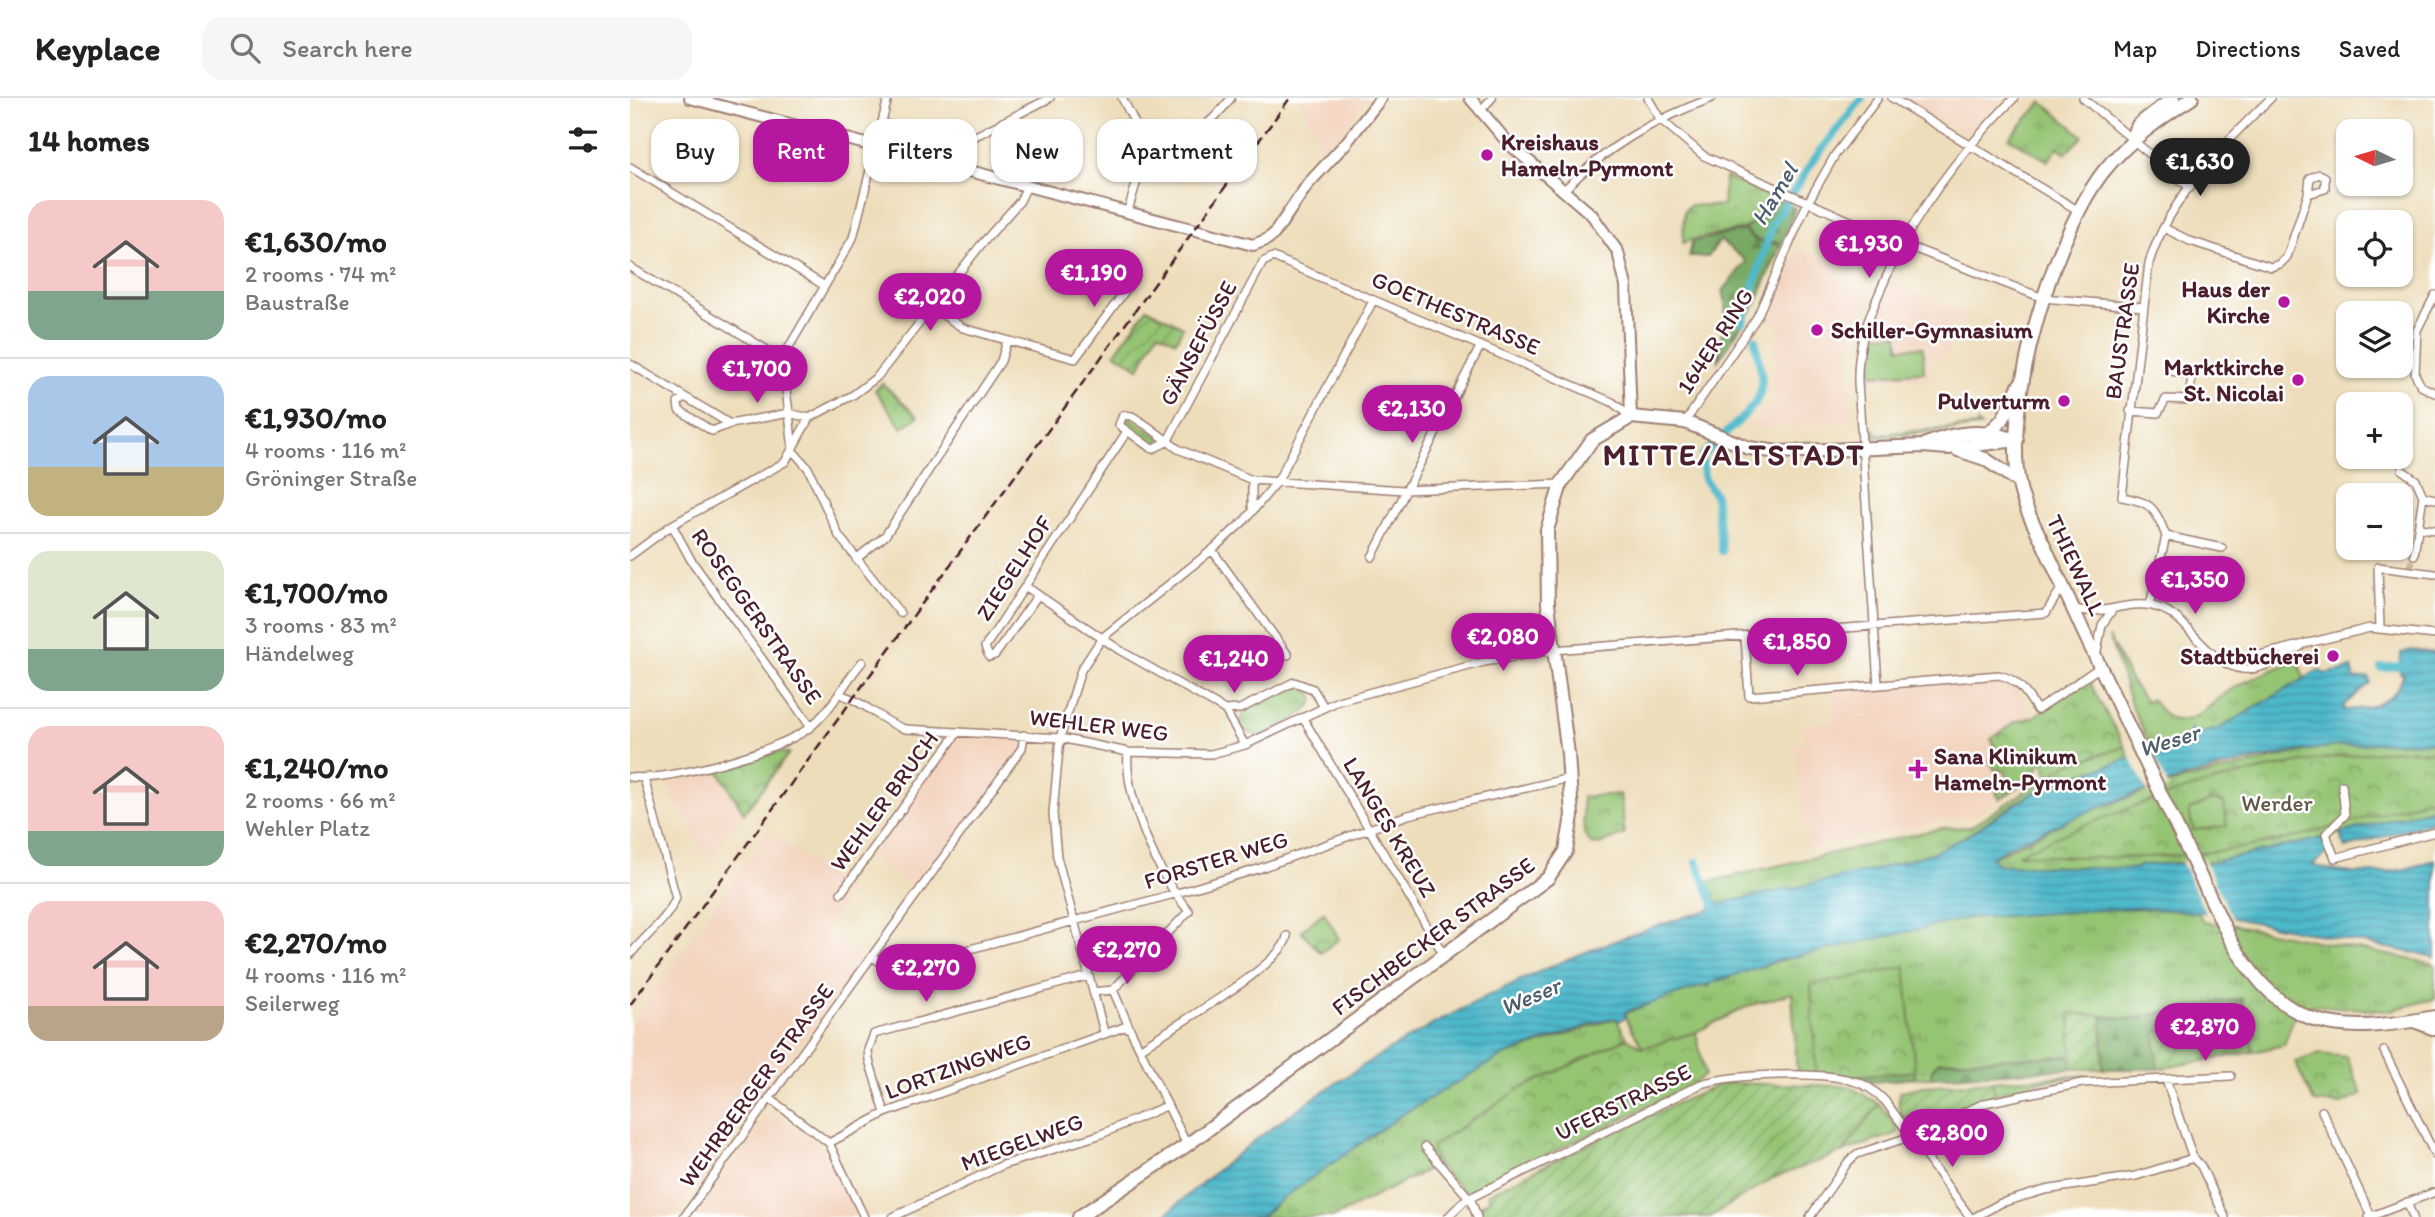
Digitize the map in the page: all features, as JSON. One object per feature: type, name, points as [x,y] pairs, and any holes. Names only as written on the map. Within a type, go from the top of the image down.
[{"type":"main road","points":[[690,98],[863,142]]},
{"type":"main road","points":[[977,172],[1184,225],[1243,244],[1266,240],[1322,166],[1346,143],[1381,98]]},
{"type":"main road","points":[[1470,98],[1509,144],[1607,232],[1623,265],[1631,417],[1685,422],[1749,448],[1779,452],[1923,446],[1948,448],[2017,440]]},
{"type":"main road","points":[[2132,140],[2138,125],[2173,98]]},
{"type":"main road","points":[[1990,432],[2003,419],[2026,372],[2043,298],[2063,243],[2079,211],[2102,174],[2132,140],[2192,98]]},
{"type":"main road","name":"THIEWALL","points":[[2026,372],[2017,440],[2019,482],[2027,508],[2124,719],[2231,941],[2248,969],[2272,995],[2312,1018],[2359,1028],[2435,1017]]},
{"type":"main road","name":"FISCHBECKER STRASSE","points":[[1079,1217],[1187,1145],[1548,878],[1562,861],[1571,830],[1570,778],[1553,650],[1546,570],[1547,530],[1561,484],[1592,440],[1631,417]]},
{"type":"main road","points":[[1923,446],[1947,435],[1990,432],[2017,440]]},
{"type":"main road","points":[[1948,448],[1985,459],[2019,482]]},
{"type":"main road","points":[[2413,1021],[2435,1029]]},
{"type":"street","points":[[883,119],[888,98]]},
{"type":"street","points":[[977,135],[1050,98]]},
{"type":"street","points":[[1122,98],[1133,119]]},
{"type":"street","points":[[1211,119],[1231,98]]},
{"type":"street","points":[[1479,111],[1492,98]]},
{"type":"street","points":[[1648,98],[1660,119],[1704,156],[1807,204],[2043,298],[2144,307]]},
{"type":"street","points":[[1563,191],[1601,154],[1660,119],[1712,98]]},
{"type":"street","name":"164ER RING","points":[[1685,422],[1758,317],[1807,204],[1835,155],[1878,98]]},
{"type":"street","points":[[1892,98],[2079,211]]},
{"type":"street","points":[[1881,685],[1874,627],[1857,364],[1862,335],[1900,243],[1931,194],[1969,146],[2014,98]]},
{"type":"street","points":[[2083,98],[2190,188]]},
{"type":"street","name":"BAUSTRASSE","points":[[2166,536],[2158,516],[2146,501],[2122,497],[2130,411],[2150,263],[2164,228],[2190,188],[2233,135],[2271,98]]},
{"type":"street","points":[[630,167],[825,286]]},
{"type":"street","points":[[868,182],[853,238],[782,359],[793,451],[808,468],[839,536],[900,613]]},
{"type":"street","points":[[1128,211],[1137,182]]},
{"type":"street","points":[[630,555],[672,525],[785,463],[809,418],[853,395],[877,377],[980,246],[1020,201],[1027,186]]},
{"type":"street","points":[[2164,228],[2190,242],[2271,267],[2280,264],[2287,257],[2308,194]]},
{"type":"street","name":"GOETHESTRASSE","points":[[1263,262],[1273,257],[1612,402],[1631,417]]},
{"type":"street","name":"GÄNSEFÜSSE","points":[[1167,442],[1263,262]]},
{"type":"street","points":[[630,267],[782,359]]},
{"type":"street","points":[[933,308],[963,328],[1075,359],[1136,276]]},
{"type":"street","points":[[2435,295],[2417,330],[2415,374],[2420,386],[2435,393]]},
{"type":"street","points":[[1104,1032],[1058,857],[1053,813],[1059,738],[1082,670],[1102,638],[1212,550],[1245,520],[1252,508],[1277,482],[1373,301]]},
{"type":"street","points":[[856,559],[885,536],[1001,361],[1007,341]]},
{"type":"street","points":[[1372,557],[1404,490],[1480,347]]},
{"type":"street","points":[[630,364],[730,424]]},
{"type":"street","points":[[2130,411],[2158,413],[2166,399],[2189,401],[2192,375],[2167,370]]},
{"type":"street","points":[[684,397],[678,403],[679,410],[712,430],[789,413],[809,418]]},
{"type":"street","name":"ZIEGELHOF","points":[[1038,595],[995,655],[989,657],[985,647],[1126,433],[1119,425],[1123,415],[1128,414],[1162,435],[1167,442]]},
{"type":"street","points":[[1126,433],[1152,449],[1167,442],[1216,468],[1252,480],[1404,490],[1561,484]]},
{"type":"street","points":[[2402,470],[2416,480],[2423,496],[2414,555]]},
{"type":"street","points":[[1252,480],[1252,508]]},
{"type":"street","points":[[2423,496],[2435,499]]},
{"type":"street","name":"ROSEGGERSTRASSE","points":[[672,525],[691,560],[811,727]]},
{"type":"street","points":[[2420,528],[2435,530]]},
{"type":"street","points":[[2150,605],[2166,536],[2222,548]]},
{"type":"street","points":[[1212,550],[1288,655]]},
{"type":"street","points":[[2380,628],[2378,566],[2410,568],[2435,574]]},
{"type":"street","points":[[1025,586],[1102,638],[1225,710],[1245,745]]},
{"type":"street","name":"WEHLER WEG","points":[[842,695],[861,702],[894,726],[1059,738],[1128,752],[1211,754],[1245,745],[1324,707],[1465,667],[1553,650],[2046,612],[2062,587]]},
{"type":"street","points":[[2072,608],[2082,612],[2150,605],[2167,610],[2219,661],[2238,670],[2267,665],[2306,643]]},
{"type":"street","points":[[1745,637],[1749,696],[1999,676],[2012,678],[2022,686],[2037,709],[2098,662],[2102,625],[2114,608]]},
{"type":"street","points":[[2219,661],[2239,660],[2380,628],[2435,635]]},
{"type":"street","points":[[2265,653],[2271,658],[2267,665]]},
{"type":"street","points":[[630,777],[670,775],[796,738],[811,727],[842,695],[848,679],[862,662]]},
{"type":"street","points":[[1225,710],[1240,709],[1294,682],[1314,689],[1324,707]]},
{"type":"street","name":"LANGES KREUZ","points":[[1303,718],[1444,955]]},
{"type":"street","name":"WEHLER BRUCH","points":[[841,893],[958,732]]},
{"type":"street","name":"WEHRBERGER STRASSE","points":[[684,1217],[1022,748],[1024,735]]},
{"type":"street","points":[[1093,992],[1114,990],[1189,911],[1174,894],[1150,843],[1131,787],[1128,752]]},
{"type":"street","points":[[630,955],[647,933],[658,926],[676,898],[644,778]]},
{"type":"street","name":"FORSTER WEG","points":[[872,957],[884,965],[899,967],[1174,894],[1438,807],[1570,778]]},
{"type":"street","points":[[2342,785],[2346,815],[2326,834],[2335,858],[2435,832]]},
{"type":"street","points":[[1140,1049],[1214,1002],[1269,961],[1283,948],[1287,936]]},
{"type":"street","points":[[886,1113],[869,1060],[868,1051],[874,1034],[1088,976]]},
{"type":"street","points":[[1114,990],[1129,1029],[1187,1145]]},
{"type":"street","name":"LORTZINGWEG","points":[[829,1143],[886,1113],[1104,1032],[1124,1027],[1129,1029]]},
{"type":"street","points":[[2384,1051],[2435,1155]]},
{"type":"street","points":[[1810,1217],[1852,1158],[1912,1136],[1961,1112],[2021,1094],[2082,1083],[2231,1076]]},
{"type":"street","name":"UFERSTRASSE","points":[[1448,1217],[1456,1206],[1701,1084],[1728,1077],[1836,1077],[1867,1086],[1881,1097],[1970,1217]]},
{"type":"street","points":[[2166,1080],[2193,1158],[2201,1166],[2225,1217]]},
{"type":"street","points":[[769,1098],[829,1143],[864,1217]]},
{"type":"street","name":"MIEGELWEG","points":[[893,1217],[1003,1165],[1099,1135],[1166,1106]]},
{"type":"street","points":[[2322,1111],[2370,1217],[2435,1192]]},
{"type":"street","points":[[1425,1147],[1471,1200],[1477,1217]]},
{"type":"street","points":[[1975,1217],[2001,1203],[2045,1190],[2136,1176],[2193,1158]]},
{"type":"street","points":[[2407,1202],[2413,1217]]},
{"type":"shaded area","points":[[1299,98],[1368,98],[1338,140],[1325,151]]},
{"type":"shaded area","points":[[1905,98],[2002,98],[1965,135]]},
{"type":"shaded area","name":"Schiller-Gymnasium","points":[[1798,248],[1838,264],[1833,277],[1869,293],[1849,363],[1850,421],[1747,429],[1747,421],[1759,421],[1759,409],[1775,407],[1772,367],[1777,366],[1777,322],[1770,322],[1769,313]]},
{"type":"shaded area","name":"Schiller-Gymnasium","points":[[1892,282],[1965,313],[1945,360],[1927,354],[1928,378],[1865,381],[1870,332]]},
{"type":"shaded area","name":"Sana Klinikum Hameln-Pyrmont","points":[[2002,680],[2014,687],[2027,704],[2048,755],[2034,777],[1975,815],[1806,850],[1795,745],[1805,744],[1804,724],[1834,721],[1831,691]]},
{"type":"shaded area","points":[[958,732],[1024,735],[1022,748],[919,891],[870,855]]},
{"type":"shaded area","points":[[716,770],[743,814],[709,863],[667,784]]},
{"type":"shaded area","points":[[768,831],[852,891],[823,931],[864,959],[672,1217],[630,1217],[630,1024]]},
{"type":"shaded area","points":[[776,1112],[825,1149],[856,1217],[694,1217],[771,1113]]},
{"type":"green space","points":[[2042,102],[2083,136],[2066,153],[2058,147],[2048,161],[2009,138]]},
{"type":"green space","points":[[1725,177],[1769,196],[1760,215],[1746,227],[1683,243],[1684,211],[1690,205],[1723,206]]},
{"type":"green space","points":[[1769,196],[1795,208],[1782,243],[1757,240],[1744,229],[1754,222]]},
{"type":"green space","points":[[1743,230],[1756,241],[1781,245],[1755,305],[1718,361],[1726,308],[1723,291],[1746,261],[1720,240],[1708,257],[1689,257],[1692,242]]},
{"type":"green space","points":[[1147,308],[1183,327],[1176,341],[1158,332],[1139,368],[1115,353]]},
{"type":"green space","points":[[1898,334],[1899,348],[1923,347],[1924,372],[1872,375],[1871,349],[1876,349],[1876,335]]},
{"type":"green space","points":[[882,383],[918,417],[902,428],[875,390]]},
{"type":"green space","points":[[1130,418],[1160,437],[1160,443],[1154,447],[1122,426],[1123,420]]},
{"type":"green space","points":[[1977,423],[1981,427],[1871,438],[1870,429],[1875,429],[1876,434],[1977,426]]},
{"type":"green space","points":[[2109,637],[2129,678],[2146,702],[2152,699],[2165,715],[2176,720],[2199,714],[2232,689],[2297,658],[2305,681],[2230,723],[2199,734],[2190,733],[2184,740],[2153,750],[2132,707]]},
{"type":"green space","points":[[2089,679],[2125,747],[2068,764],[2049,776],[2042,760],[2034,776],[2000,799],[1996,793],[2009,785],[2005,771],[1995,770],[1989,761],[1993,759],[1995,747],[1991,739],[2015,722],[2033,717]]},
{"type":"green space","points":[[1295,686],[1309,692],[1313,698],[1310,706],[1302,713],[1259,736],[1243,731],[1240,720],[1246,710]]},
{"type":"green space","name":"Werder","points":[[2401,741],[2435,743],[2435,808],[2261,854],[2213,862],[2142,865],[2134,869],[1999,865],[1991,858],[2083,813],[2173,783],[2326,746]]},
{"type":"green space","points":[[2125,747],[2130,758],[2042,789],[2015,803],[1958,841],[1911,861],[1719,905],[1707,882],[1942,828],[1970,827],[2068,764]]},
{"type":"green space","name":"Werder","points":[[2401,750],[2435,752],[2435,798],[2268,843],[2187,855],[2090,857],[2018,854],[2111,815],[2205,784],[2301,762]]},
{"type":"green space","points":[[777,752],[789,753],[744,813],[718,770]]},
{"type":"green space","points":[[1620,794],[1625,834],[1599,845],[1591,844],[1584,834],[1582,797]]},
{"type":"green space","points":[[2213,800],[2224,803],[2227,826],[2193,830],[2189,810]]},
{"type":"green space","points":[[2136,908],[2198,912],[2204,922],[2234,925],[2435,964],[2435,999],[2387,1011],[2313,1005],[2295,1014],[2284,1045],[2253,1052],[2242,998],[2129,1019],[2070,1013],[2072,1056],[1939,1061],[1931,1071],[1931,1077],[1915,1078],[1905,967],[1840,1073],[1847,1076],[1797,1073],[1792,993],[1748,1006],[1696,1032],[1643,1048],[1625,1017],[1625,1013],[1699,985],[1710,986],[1708,982],[1804,954],[1901,931],[2008,913]]},
{"type":"green space","points":[[1324,912],[1339,939],[1321,953],[1301,931]]},
{"type":"green space","points":[[1905,967],[1915,1071],[1847,1076],[1816,1073],[1811,985]]},
{"type":"green space","points":[[2242,998],[2246,1015],[2155,1033],[2158,1069],[2103,1069],[2102,1016],[2130,1019]]},
{"type":"green space","points":[[2070,1013],[2102,1016],[2103,1069],[2072,1069]]},
{"type":"green space","points":[[2246,1015],[2253,1052],[2158,1069],[2155,1033]]},
{"type":"green space","points":[[1616,1018],[1627,1038],[1518,1090],[1431,1147],[1437,1165],[1334,1217],[1261,1217],[1280,1200],[1401,1115],[1501,1057]]},
{"type":"green space","points":[[1696,1032],[1705,1075],[1686,1089],[1466,1193],[1437,1165],[1431,1147],[1518,1090],[1627,1038],[1643,1048]]},
{"type":"green space","points":[[2319,1054],[2347,1057],[2362,1095],[2341,1104],[2314,1102],[2295,1062]]},
{"type":"green space","points":[[2072,1056],[2072,1069],[1931,1077],[1931,1071],[1939,1061]]},
{"type":"green space","points":[[1915,1071],[1915,1078],[1873,1082],[1847,1076]]},
{"type":"green space","points":[[2088,1075],[2037,1082],[1995,1094],[1992,1081]]},
{"type":"green space","points":[[1992,1081],[1995,1094],[1916,1126],[1900,1112],[1901,1091],[1924,1086]]},
{"type":"green space","points":[[1723,1083],[1849,1086],[1879,1104],[1843,1152],[1773,1178],[1710,1217],[1486,1217],[1478,1207],[1490,1199],[1487,1194],[1615,1131]]},
{"type":"green space","points":[[1879,1104],[1896,1125],[1898,1133],[1843,1152]]},
{"type":"water","name":"Weser","points":[[2412,650],[2435,653],[2435,743],[2339,746],[2240,763],[2143,791],[2097,808],[2021,841],[1991,858],[1999,865],[2134,869],[2143,865],[2213,862],[2323,838],[2328,853],[2312,865],[2343,872],[2390,872],[2435,859],[2435,957],[2202,912],[2136,908],[1969,918],[1780,960],[1625,1012],[1625,1017],[1619,1021],[1616,1018],[1603,1020],[1501,1057],[1401,1115],[1280,1200],[1261,1217],[1163,1217],[1222,1166],[1351,1073],[1419,1032],[1489,995],[1561,962],[1634,934],[1709,910],[1714,905],[1875,870],[1935,852],[1968,835],[2040,789],[2184,740],[2191,729],[2196,735],[2220,728],[2319,670],[2325,674],[2352,668],[2354,679],[2369,677],[2370,683],[2344,705],[2343,710],[2375,704],[2396,691],[2404,674],[2400,673],[2401,653]]},
{"type":"water","points":[[2435,808],[2435,821],[2345,848],[2341,833]]},
{"type":"pier","points":[[2150,747],[2169,788],[2149,795],[2129,754]]},
{"type":"pier","points":[[2204,859],[2233,920],[2207,916],[2181,861]]},
{"type":"waterway","name":"Hamel","points":[[1743,322],[1773,223],[1815,158],[1862,98]]},
{"type":"waterway","name":"Hamel","points":[[1722,551],[1715,495],[1704,479],[1702,456],[1757,400],[1761,374],[1755,339]]},
{"type":"waterway","points":[[2381,668],[2409,665]]},
{"type":"waterway","name":"Hamel","points":[[1697,862],[1718,915]]},
{"type":"tunnel","points":[[2410,567],[2414,555]]},
{"type":"railway","points":[[630,1005],[1290,98]]},
{"type":"place","name":"Kreishaus Hameln-Pyrmont","points":[[1487,155]]},
{"type":"place","name":"Haus der Kirche","points":[[2284,302]]},
{"type":"place","name":"Schiller-Gymnasium","points":[[1817,330]]},
{"type":"place","name":"Marktkirche St. Nicolai","points":[[2298,380]]},
{"type":"place","name":"Pulverturm","points":[[2064,401]]},
{"type":"place","name":"Stadtbücherei","points":[[2333,656]]},
{"type":"place","name":"Sana Klinikum Hameln-Pyrmont","points":[[1918,769]]},
{"type":"district","name":"MITTE/ALTSTADT","points":[[1734,454]]}]
